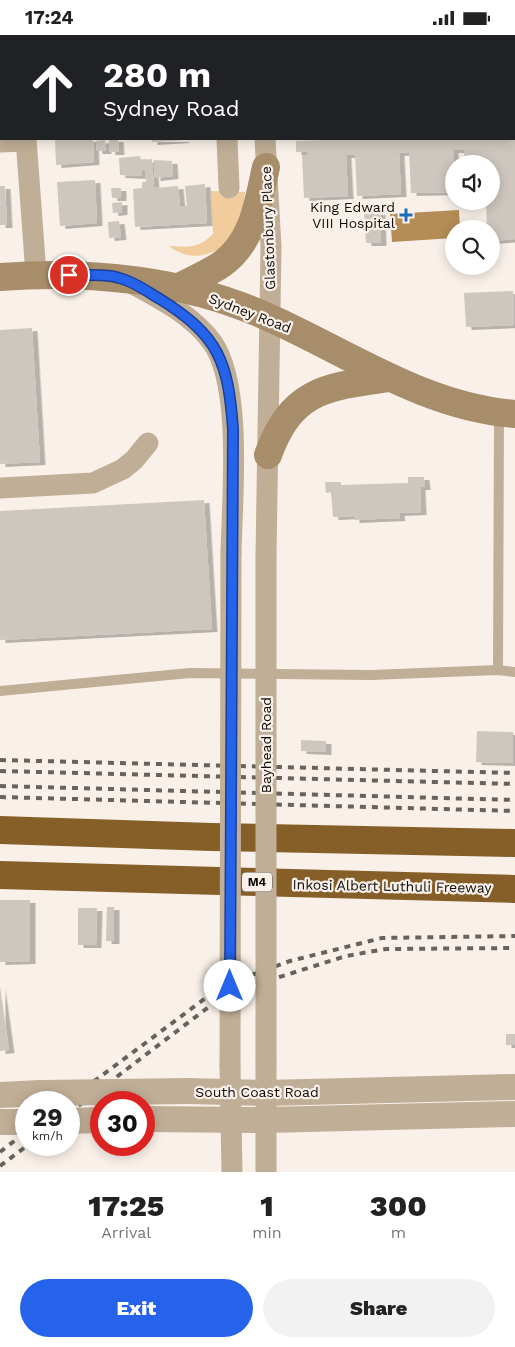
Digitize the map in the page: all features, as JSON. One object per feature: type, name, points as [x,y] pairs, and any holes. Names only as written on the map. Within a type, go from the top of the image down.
[{"type":"highway","points":[[0,830],[515,843]]},
{"type":"highway","name":"Inkosi Albert Luthuli Freeway","points":[[0,875],[515,889]]},
{"type":"main road","points":[[178,288],[221,265],[243,241],[254,221],[266,167]]},
{"type":"main road","name":"Sydney Road","points":[[0,277],[36,274],[119,277],[178,288],[224,300],[270,317],[389,378],[457,404],[507,413]]},
{"type":"main road","points":[[268,455],[284,419],[294,408],[310,397],[343,386],[389,378]]},
{"type":"street","points":[[0,142],[26,140],[36,274]]},
{"type":"street","points":[[226,140],[229,187]]},
{"type":"street","name":"Glastonbury Place","points":[[265,140],[271,231],[270,317]]},
{"type":"street","points":[[119,277],[151,294],[194,323],[213,343],[221,360],[230,392],[233,429],[230,1065],[232,1172]]},
{"type":"street","name":"Bayhead Road","points":[[266,1172],[266,555],[270,317]]},
{"type":"street","points":[[0,488],[93,483],[123,469],[134,460],[148,443]]},
{"type":"street","name":"South Coast Road","points":[[0,1095],[188,1091],[266,1093],[515,1087]]},
{"type":"street","name":"South Coast Road","points":[[155,1119],[232,1121],[515,1114]]},
{"type":"lane","points":[[498,670],[507,413]]},
{"type":"lane","points":[[0,691],[190,673],[371,675],[498,670],[515,672]]},
{"type":"shaded area","points":[[211,191],[245,192],[241,218],[235,233],[220,248],[200,256],[179,252],[169,246],[187,247],[197,245],[213,234]]},
{"type":"shaded area","points":[[459,210],[460,220],[445,220],[445,239],[392,242],[390,214]]},
{"type":"building","points":[[55,140],[93,140],[94,162],[56,165]]},
{"type":"building","points":[[105,140],[106,151],[97,151],[96,141]]},
{"type":"building","points":[[109,140],[118,140],[119,152],[110,152]]},
{"type":"building","points":[[152,140],[184,140],[152,142]]},
{"type":"building","points":[[515,140],[515,239],[500,240],[500,220],[487,220],[486,210],[500,210],[500,155],[464,155],[464,150],[453,150],[453,155],[445,155],[445,192],[411,193],[409,152],[399,153],[401,194],[357,196],[355,155],[346,155],[348,196],[304,198],[302,155],[307,155],[307,152],[296,152],[296,141]]},
{"type":"building","points":[[140,156],[141,160],[152,159],[154,188],[178,186],[180,206],[187,206],[185,186],[205,184],[207,223],[135,227],[133,189],[142,188],[142,182],[146,182],[145,169],[141,170],[142,176],[120,175],[119,158]]},
{"type":"building","points":[[154,160],[172,161],[173,176],[155,178]]},
{"type":"building","points":[[95,180],[97,223],[60,226],[57,182]]},
{"type":"building","points":[[0,186],[5,186],[7,225],[0,225]]},
{"type":"building","points":[[111,188],[121,188],[121,198],[112,198]]},
{"type":"building","points":[[122,202],[122,212],[113,213],[112,203]]},
{"type":"building","points":[[380,212],[381,243],[366,243],[364,213]]},
{"type":"building","points":[[119,221],[121,237],[109,238],[108,222]]},
{"type":"building","points":[[513,291],[514,325],[466,327],[464,293]]},
{"type":"building","points":[[32,328],[40,462],[0,464],[0,330]]},
{"type":"building","points":[[408,477],[424,477],[425,487],[420,487],[421,512],[399,513],[400,518],[354,520],[354,516],[333,517],[331,492],[326,493],[325,482],[341,482],[341,485],[408,483]]},
{"type":"building","points":[[204,500],[212,629],[0,640],[0,511]]},
{"type":"building","points":[[477,731],[513,732],[513,763],[476,762]]},
{"type":"building","points":[[301,740],[326,741],[326,752],[301,751]]},
{"type":"building","points":[[0,900],[30,900],[30,961],[0,962]]},
{"type":"building","points":[[107,907],[114,907],[114,941],[106,941]]},
{"type":"building","points":[[78,908],[97,908],[96,945],[78,945]]},
{"type":"building","points":[[0,986],[9,1050],[0,1051]]},
{"type":"building","points":[[506,1034],[515,1034],[515,1045],[506,1045]]},
{"type":"railway","points":[[0,760],[515,773]]},
{"type":"railway","points":[[0,771],[515,784]]},
{"type":"railway","points":[[0,786],[515,800]]},
{"type":"railway","points":[[0,797],[515,811]]},
{"type":"railway","points":[[80,1092],[207,997],[246,977],[290,961],[382,938],[515,936]]},
{"type":"railway","points":[[80,1105],[210,1006],[251,986],[346,956],[386,949],[515,948]]},
{"type":"railway","points":[[0,1152],[15,1140]]},
{"type":"railway","points":[[0,1166],[15,1155]]},
{"type":"place","name":"King Edward VIII Hospital","points":[[406,215]]},
{"type":"route","points":[[69,275],[119,277],[151,294],[185,316],[213,343],[224,368],[230,392],[233,429],[230,986]]}]
